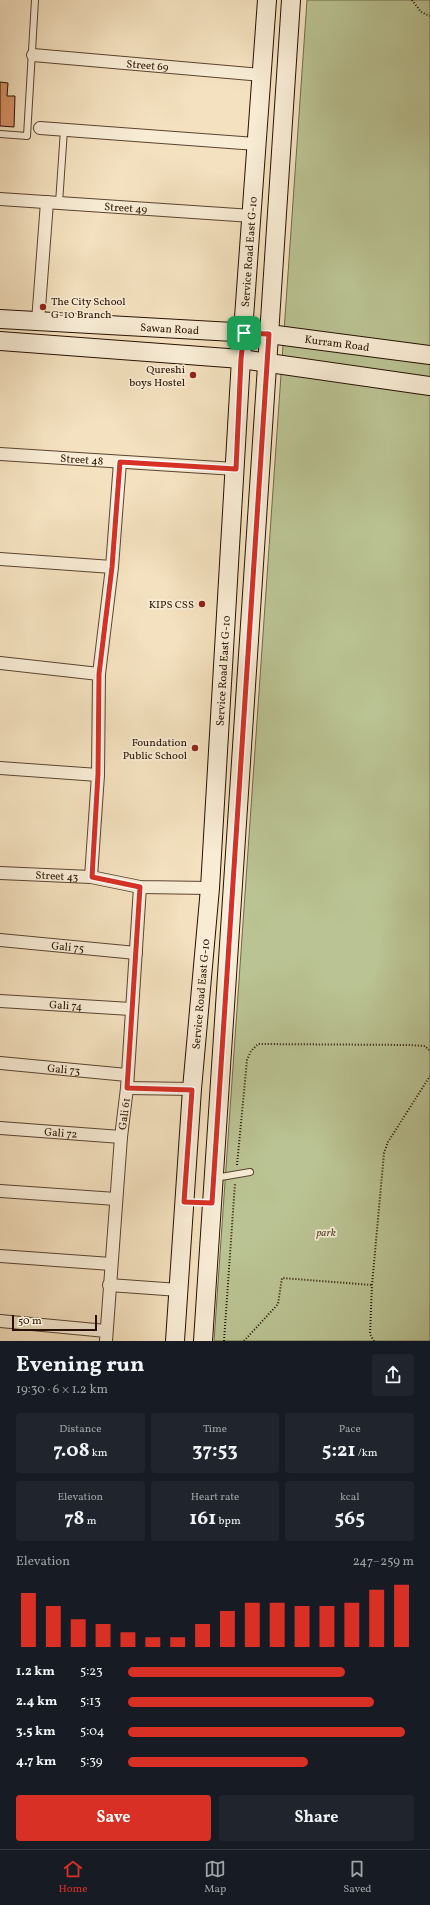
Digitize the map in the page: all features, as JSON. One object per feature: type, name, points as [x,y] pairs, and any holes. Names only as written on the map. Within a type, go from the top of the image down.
[{"type":"main road","name":"Service Road East G-10","points":[[175,1341],[192,1090],[210,888],[236,469],[241,359],[267,0]]},
{"type":"main road","points":[[202,1341],[291,0]]},
{"type":"main road","name":"Sawan Road","points":[[0,319],[244,333]]},
{"type":"main road","name":"Kurram Road","points":[[244,333],[269,334],[430,355]]},
{"type":"main road","points":[[0,341],[241,359],[430,386]]},
{"type":"main road","points":[[184,1202],[212,1203]]},
{"type":"street","name":"Street 69","points":[[33,55],[262,75]]},
{"type":"street","points":[[40,128],[257,144]]},
{"type":"street","name":"Street 49","points":[[0,199],[252,216]]},
{"type":"street","points":[[38,321],[53,202]]},
{"type":"street","name":"Street 48","points":[[0,454],[236,469]]},
{"type":"street","points":[[92,877],[98,774],[99,674],[112,567],[120,462]]},
{"type":"street","points":[[0,559],[112,567]]},
{"type":"street","points":[[0,663],[99,674]]},
{"type":"street","points":[[0,768],[98,774]]},
{"type":"street","name":"Street 43","points":[[0,872],[92,877],[140,887],[210,888]]},
{"type":"street","name":"Gali 61","points":[[106,1336],[121,1137],[127,1088],[140,887]]},
{"type":"street","name":"Gali 75","points":[[0,940],[136,953]]},
{"type":"street","name":"Gali 74","points":[[0,1001],[131,1009]]},
{"type":"street","name":"Gali 73","points":[[0,1064],[127,1075]]},
{"type":"street","points":[[127,1088],[192,1090]]},
{"type":"street","name":"Gali 72","points":[[0,1128],[121,1137]]},
{"type":"street","points":[[0,1191],[116,1198]]},
{"type":"street","points":[[0,1256],[111,1264]]},
{"type":"street","points":[[110,1285],[179,1290]]},
{"type":"street","points":[[0,1321],[106,1336]]},
{"type":"lane","points":[[0,134],[27,136],[33,55],[35,0]]},
{"type":"lane","points":[[53,202],[64,130]]},
{"type":"lane","points":[[213,1179],[250,1172]]},
{"type":"path","points":[[412,0],[421,12],[430,16]]},
{"type":"path","points":[[224,1341],[236,1174],[247,1060],[251,1051],[258,1044],[410,1045],[425,1046],[430,1051]]},
{"type":"path","points":[[374,1341],[370,1334],[372,1285],[384,1153],[388,1142],[430,1076]]},
{"type":"path","points":[[244,1341],[278,1304],[282,1278],[372,1285]]},
{"type":"green space","name":"park","points":[[307,0],[430,0],[430,1341],[214,1341]]},
{"type":"building","points":[[0,82],[8,83],[7,96],[15,96],[14,127],[0,126]]},
{"type":"place","name":"The City School G-10 Branch","points":[[43,307]]},
{"type":"place","name":"Qureshi boys Hostel","points":[[193,375]]},
{"type":"place","name":"KIPS CSS","points":[[202,604]]},
{"type":"place","name":"Foundation Public School","points":[[195,748]]},
{"type":"route","points":[[244,333],[269,334],[268,362],[212,1203],[184,1202],[192,1090],[127,1088],[140,887],[92,877],[98,774],[99,674],[112,567],[120,462],[236,469],[241,359],[244,333]]}]
